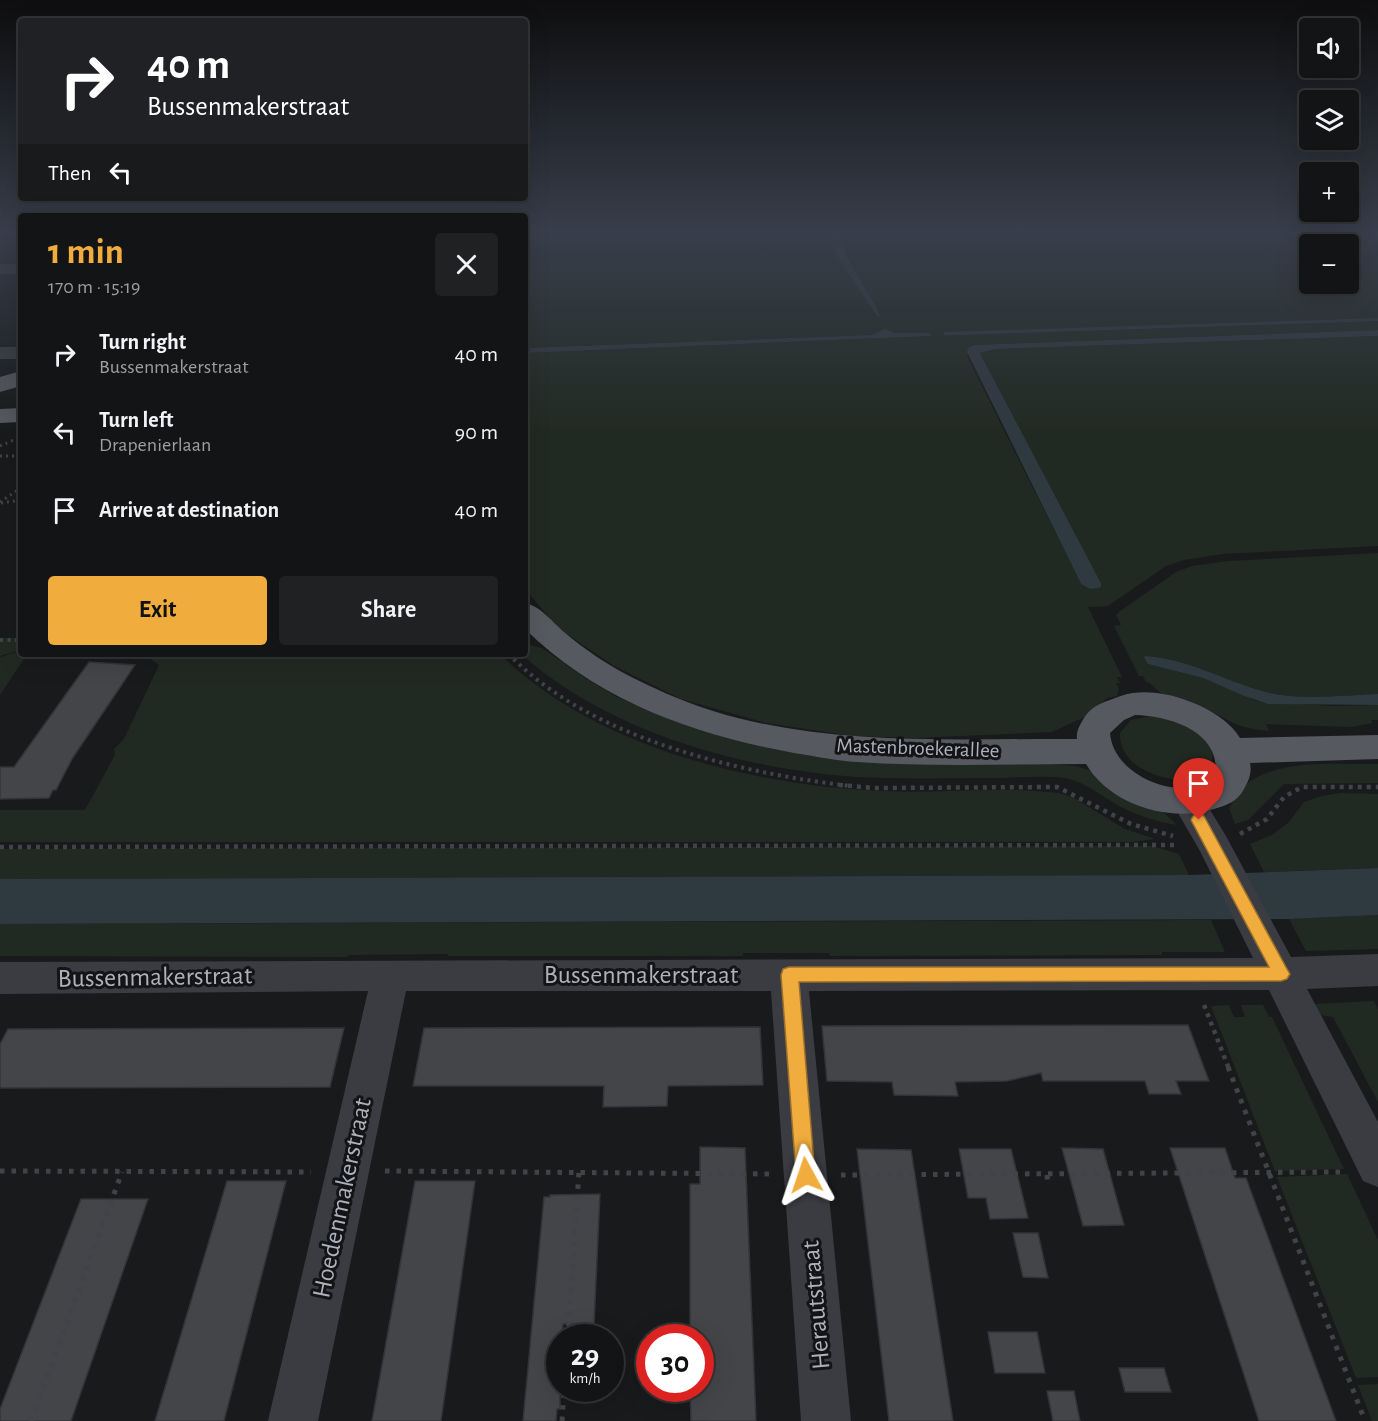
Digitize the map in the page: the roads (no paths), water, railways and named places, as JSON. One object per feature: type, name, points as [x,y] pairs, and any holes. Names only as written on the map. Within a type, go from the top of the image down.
[{"type":"main road","points":[[0,385],[18,379]]},
{"type":"main road","name":"Mastenbroekerallee","points":[[528,615],[545,634],[602,674],[671,710],[761,736],[856,750],[1095,752]]},
{"type":"main road","points":[[1133,704],[1172,707],[1208,724],[1222,737],[1231,751],[1235,766],[1232,779],[1223,790],[1207,798],[1187,801],[1164,799],[1141,792],[1121,781],[1105,767],[1095,752],[1092,738],[1095,725],[1110,711],[1133,704]]},
{"type":"main road","points":[[1231,751],[1378,747]]},
{"type":"street","points":[[0,353],[18,353]]},
{"type":"street","points":[[1187,801],[1218,853],[1281,974],[1362,1169]]},
{"type":"street","name":"Bussenmakerstraat","points":[[0,979],[391,975],[1281,974],[1378,970]]},
{"type":"street","name":"Hoedenmakerstraat","points":[[293,1421],[391,975]]},
{"type":"street","name":"Herautstraat","points":[[789,975],[826,1421]]}]
